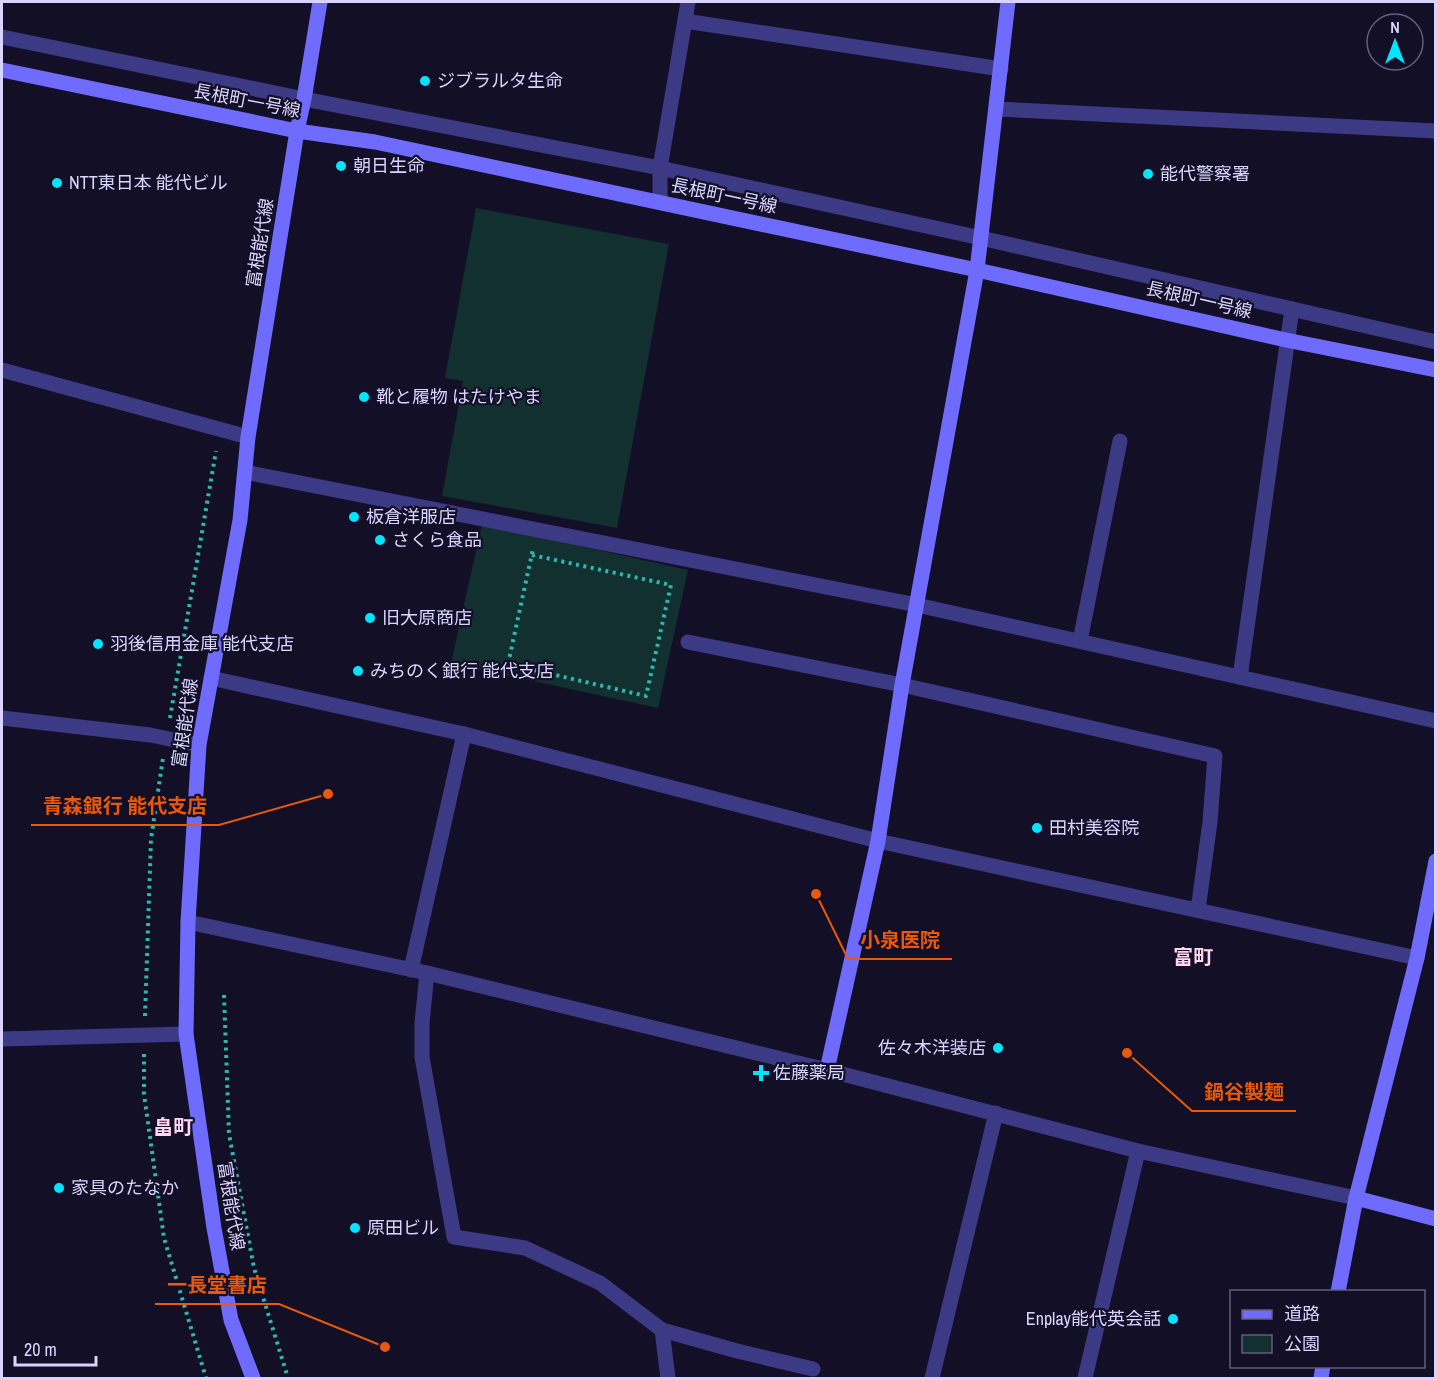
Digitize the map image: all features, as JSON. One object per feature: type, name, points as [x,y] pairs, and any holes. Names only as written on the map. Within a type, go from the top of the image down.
[{"type":"street","name":"富根能代線","points":[[253,1378],[231,1320],[214,1228],[186,1034],[188,922],[199,744],[240,520],[248,437],[320,2]]},
{"type":"street","points":[[660,202],[660,168],[688,2]]},
{"type":"street","points":[[827,1070],[878,841],[902,685],[977,270],[1008,2]]},
{"type":"street","points":[[685,21],[1001,69]]},
{"type":"street","points":[[2,37],[304,99],[660,168],[981,238],[1436,342]]},
{"type":"street","name":"長根町一号線","points":[[2,70],[297,131],[375,142],[977,270],[1286,340],[1436,370]]},
{"type":"street","points":[[996,109],[1436,131]]},
{"type":"street","points":[[1240,677],[1292,309]]},
{"type":"street","points":[[2,370],[248,437]]},
{"type":"street","points":[[1080,641],[1120,441]]},
{"type":"street","points":[[245,472],[916,605],[1436,721]]},
{"type":"street","points":[[688,642],[902,685],[1215,756],[1210,822],[1198,910]]},
{"type":"street","points":[[212,678],[464,734],[878,841],[1417,958]]},
{"type":"street","points":[[2,718],[150,735],[199,744]]},
{"type":"street","points":[[411,970],[464,734]]},
{"type":"street","points":[[1338,1290],[1356,1198],[1417,958],[1436,861]]},
{"type":"street","points":[[188,922],[427,973],[827,1070],[1138,1150],[1356,1198],[1436,1219]]},
{"type":"street","points":[[427,973],[422,1023],[422,1057],[454,1237],[525,1248],[600,1283],[662,1330],[813,1369]]},
{"type":"street","points":[[2,1039],[186,1034]]},
{"type":"street","points":[[932,1378],[996,1113]]},
{"type":"street","points":[[1085,1378],[1138,1150]]},
{"type":"street","points":[[662,1330],[668,1378]]},
{"type":"path","points":[[532,555],[671,585],[646,696],[508,664],[532,555]]},
{"type":"path","points":[[224,995],[229,1134],[254,1268],[288,1378]]},
{"type":"green space","points":[[476,208],[669,244],[617,528],[442,496],[463,381],[445,378]]},
{"type":"green space","points":[[482,524],[688,570],[658,708],[451,663]]},
{"type":"place","name":"ジブラルタ生命","points":[[425,81]]},
{"type":"place","name":"朝日生命","points":[[341,166]]},
{"type":"place","name":"能代警察署","points":[[1148,174]]},
{"type":"place","name":"NTT東日本 能代ビル","points":[[57,183]]},
{"type":"place","name":"靴と履物 はたけやま","points":[[364,397]]},
{"type":"place","name":"板倉洋服店","points":[[354,517]]},
{"type":"place","name":"さくら食品","points":[[380,540]]},
{"type":"place","name":"旧大原商店","points":[[370,618]]},
{"type":"place","name":"羽後信用金庫 能代支店","points":[[98,644]]},
{"type":"place","name":"みちのく銀行 能代支店","points":[[358,671]]},
{"type":"place","name":"青森銀行 能代支店","points":[[328,794]]},
{"type":"place","name":"田村美容院","points":[[1037,828]]},
{"type":"place","name":"小泉医院","points":[[816,894]]},
{"type":"place","name":"佐々木洋装店","points":[[998,1048]]},
{"type":"place","name":"鍋谷製麺","points":[[1127,1053]]},
{"type":"place","name":"佐藤薬局","points":[[761,1073]]},
{"type":"place","name":"家具のたなか","points":[[59,1188]]},
{"type":"place","name":"原田ビル","points":[[355,1228]]},
{"type":"place","name":"Enplay能代英会話","points":[[1173,1319]]},
{"type":"place","name":"一長堂書店","points":[[385,1347]]},
{"type":"district","name":"富町","points":[[1193,957]]},
{"type":"district","name":"畠町","points":[[173,1127]]}]
